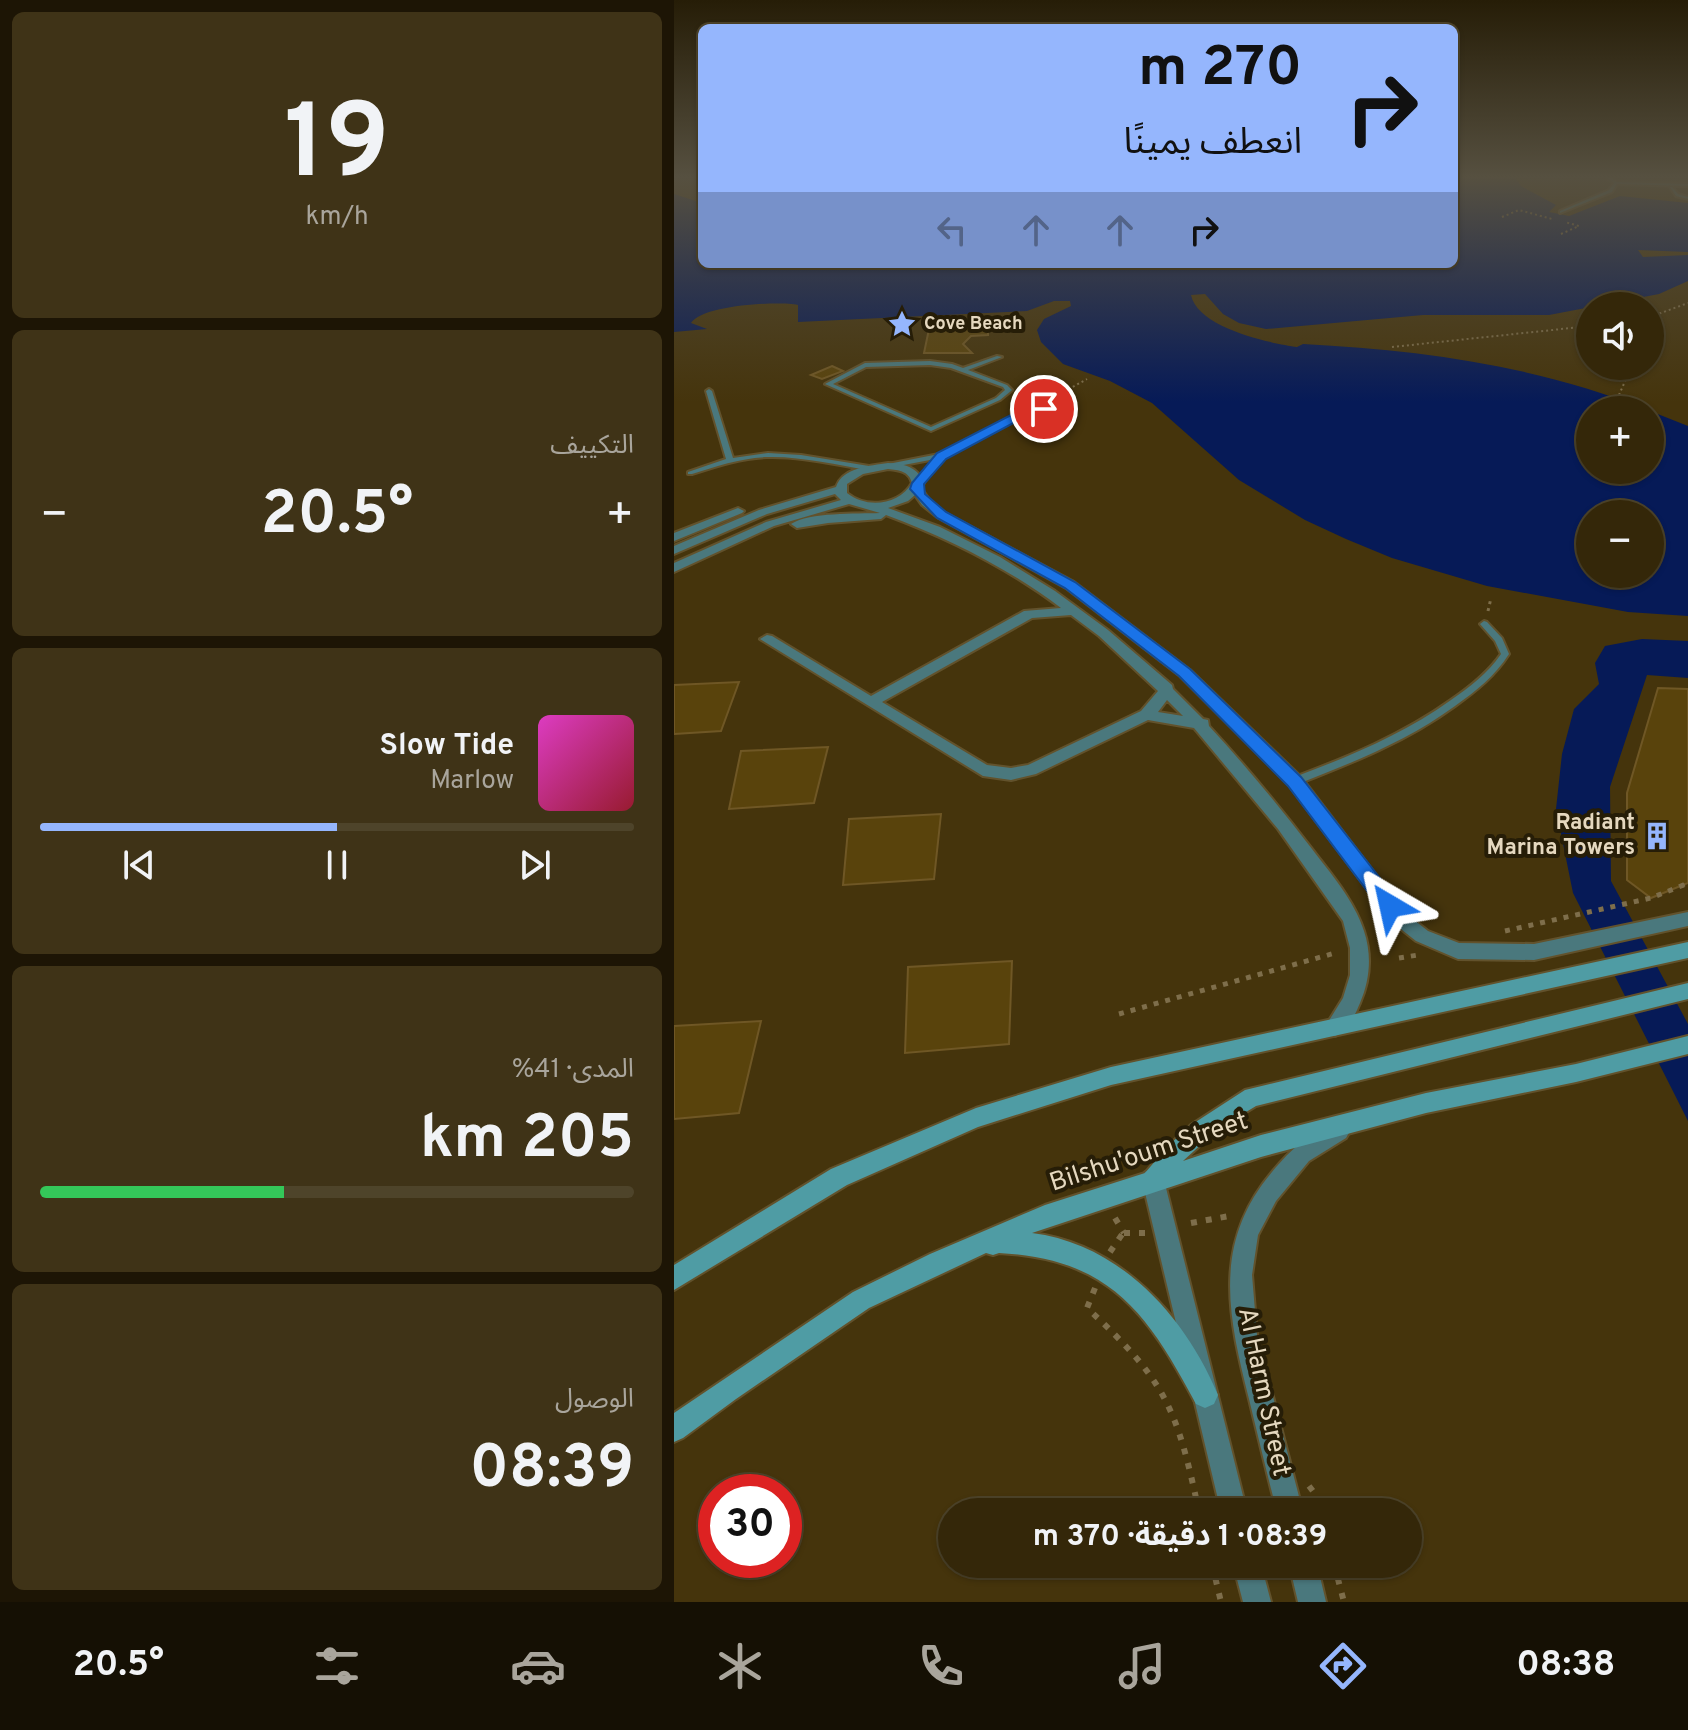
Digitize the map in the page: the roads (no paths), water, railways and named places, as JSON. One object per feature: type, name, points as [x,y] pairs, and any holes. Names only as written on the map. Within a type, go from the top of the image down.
[{"type":"main road","points":[[674,1278],[839,1177],[976,1118],[1111,1076],[1688,950]]},
{"type":"main road","points":[[1153,1180],[1170,1158],[1208,1123],[1252,1097],[1688,991]]},
{"type":"main road","name":"Bilshu'oum Street","points":[[674,1429],[861,1300],[938,1262],[1045,1216],[1261,1146],[1426,1103],[1576,1073],[1688,1045]]},
{"type":"main road","points":[[938,1262],[999,1242],[1047,1246],[1083,1256],[1114,1273],[1146,1303],[1178,1343],[1205,1395]]},
{"type":"street","points":[[674,550],[763,512],[841,486],[853,474],[869,468],[888,466],[910,471],[926,503],[941,515],[1058,578],[1145,639],[1225,710],[1295,781],[1398,917],[1436,944],[1458,951],[1534,952],[1688,919]]},
{"type":"street","points":[[841,486],[848,501]]},
{"type":"street","points":[[873,506],[895,502],[917,486]]},
{"type":"street","points":[[674,568],[792,517],[848,501],[904,517],[974,550],[1044,590],[1167,688],[1203,724],[1277,816],[1351,919],[1359,943],[1361,971],[1353,1000],[1335,1027]]},
{"type":"street","points":[[674,537],[735,512],[763,512]]},
{"type":"street","points":[[748,534],[828,519],[904,517]]},
{"type":"street","points":[[871,702],[1029,614],[1044,590]]},
{"type":"street","points":[[1029,614],[1074,611]]},
{"type":"street","points":[[767,639],[983,770],[1001,774],[1031,770],[1146,715],[1167,688]]},
{"type":"street","points":[[1146,715],[1203,724]]},
{"type":"street","name":"Al Harm Street","points":[[1286,1498],[1245,1335],[1240,1275],[1247,1233],[1268,1193],[1301,1153],[1350,1125]]},
{"type":"street","points":[[1153,1180],[1231,1498]]},
{"type":"street","points":[[1251,1578],[1257,1602]]},
{"type":"lane","points":[[963,370],[999,357]]},
{"type":"lane","points":[[936,363],[1008,388],[1007,393],[998,399],[931,429],[828,384],[870,364],[936,363]]},
{"type":"lane","points":[[709,391],[730,460]]},
{"type":"lane","points":[[888,466],[941,456],[1015,418],[1037,419],[1045,412],[1039,406],[1017,408],[998,399]]},
{"type":"lane","points":[[1015,418],[1012,415],[1017,408]]},
{"type":"lane","points":[[690,473],[730,460],[780,455],[869,468]]},
{"type":"lane","points":[[917,486],[941,456]]},
{"type":"lane","points":[[831,464],[841,486]]},
{"type":"lane","points":[[1295,781],[1390,744],[1418,729],[1492,674],[1505,654],[1499,640],[1484,624]]},
{"type":"place","name":"Cove Beach","points":[[902,324]]},
{"type":"place","name":"Radiant Marina Towers","points":[[1657,836]]}]
